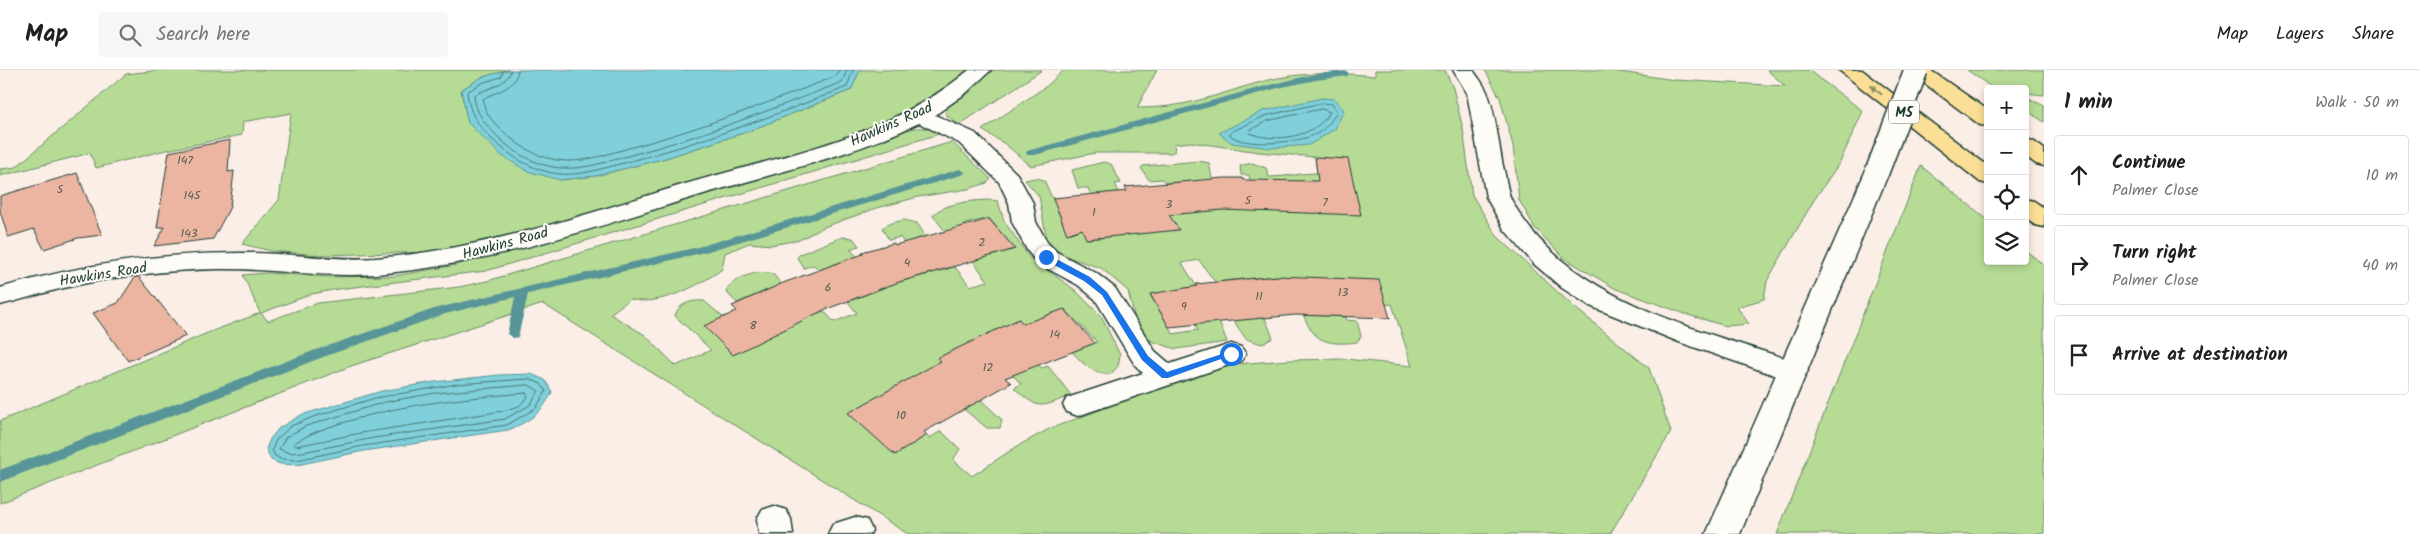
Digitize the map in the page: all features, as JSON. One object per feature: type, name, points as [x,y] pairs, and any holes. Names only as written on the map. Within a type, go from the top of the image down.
[{"type":"highway","name":"M5","points":[[1850,70],[1985,175]]},
{"type":"highway","points":[[1917,70],[1984,117]]},
{"type":"highway","points":[[2029,149],[2044,159]]},
{"type":"highway","points":[[2029,209],[2044,220]]},
{"type":"street","name":"Hawkins Road","points":[[0,297],[51,283],[105,272],[177,263],[254,261],[372,266],[418,262],[455,256],[624,211],[871,136],[918,115],[956,92],[981,70]]},
{"type":"street","points":[[1463,70],[1477,93],[1498,197],[1513,224],[1543,258],[1571,282],[1600,300],[1689,336],[1793,371]]},
{"type":"street","points":[[1723,534],[1877,172],[1917,70]]},
{"type":"street","points":[[918,115],[967,138],[1009,179],[1021,202],[1024,222],[1036,246],[1046,257],[1087,279],[1105,294],[1145,358],[1165,376]]},
{"type":"street","points":[[1078,405],[1231,354]]},
{"type":"green space","points":[[161,70],[509,70],[482,77],[461,90],[468,123],[561,180],[595,176],[666,158],[749,131],[851,90],[860,70],[969,70],[952,83],[898,115],[821,147],[535,229],[431,252],[321,255],[271,251],[242,244],[279,200],[291,113],[243,122],[242,135],[162,151],[96,168],[90,153],[0,176],[0,169],[16,167],[126,74]]},
{"type":"green space","points":[[988,70],[1042,70],[959,125],[945,114],[948,106],[969,93]]},
{"type":"green space","points":[[1064,70],[1157,70],[1137,108],[1184,104],[1272,79],[1301,75],[1345,74],[1375,76],[1375,70],[1445,70],[1453,88],[1463,129],[1472,195],[1497,236],[1574,307],[1649,368],[1671,432],[1610,534],[908,534],[543,304],[351,366],[0,503],[0,421],[210,332],[260,313],[243,275],[267,273],[328,277],[394,276],[456,265],[647,212],[691,194],[881,141],[910,129],[918,128],[932,130],[939,134],[486,271],[338,289],[312,294],[261,313],[268,321],[318,303],[459,287],[487,281],[952,142],[991,179],[987,183],[968,189],[918,197],[877,208],[824,227],[799,240],[771,245],[749,243],[725,253],[722,269],[691,288],[665,298],[641,301],[630,299],[610,314],[645,335],[676,366],[711,350],[675,316],[679,308],[686,303],[704,301],[724,318],[733,354],[799,322],[765,291],[737,303],[726,292],[728,287],[739,279],[755,273],[762,272],[774,275],[807,317],[824,311],[834,322],[857,313],[848,302],[875,291],[847,260],[819,270],[814,265],[804,268],[797,258],[800,254],[842,237],[853,238],[859,246],[850,249],[885,286],[955,267],[970,286],[988,281],[973,261],[1015,249],[989,218],[965,224],[970,230],[949,236],[933,216],[944,208],[963,202],[992,200],[998,201],[1004,221],[1029,257],[1075,290],[1101,316],[1120,355],[1118,366],[1111,374],[1104,374],[1085,365],[1072,352],[1097,342],[1065,309],[938,358],[1002,420],[1000,428],[987,428],[919,373],[895,455],[927,435],[930,438],[941,431],[960,449],[953,460],[972,476],[1016,447],[1049,429],[1190,376],[1234,364],[1346,359],[1412,366],[1392,304],[1309,315],[1346,317],[1346,320],[1357,321],[1361,336],[1357,342],[1329,342],[1316,335],[1310,329],[1302,311],[1297,312],[1277,276],[1223,281],[1265,318],[1273,338],[1262,344],[1246,339],[1237,326],[1215,282],[1199,260],[1182,263],[1197,287],[1150,295],[1173,334],[1198,330],[1194,323],[1218,318],[1227,342],[1176,349],[1151,341],[1135,319],[1128,291],[1101,268],[1064,256],[1047,242],[1039,196],[1025,180],[1035,178],[1044,180],[1066,230],[1082,228],[1087,239],[1109,237],[1123,199],[1209,211],[1191,181],[1165,183],[1162,179],[1149,180],[1141,168],[1143,166],[1199,161],[1209,163],[1218,209],[1250,180],[1249,175],[1241,175],[1240,166],[1252,163],[1266,168],[1269,177],[1317,173],[1315,157],[1259,152],[1190,142],[1174,144],[1175,151],[1171,153],[1095,153],[1031,166],[1005,144],[982,130],[1048,85]]},
{"type":"green space","points":[[1485,70],[1606,70],[1675,80],[1785,86],[1767,70],[1808,70],[1863,111],[1840,162],[1814,200],[1767,281],[1764,299],[1737,307],[1749,324],[1726,326],[1688,315],[1616,289],[1564,258],[1535,228],[1519,200],[1513,146],[1500,98]]},
{"type":"green space","points":[[1967,70],[2044,70],[2044,95],[2029,93],[2029,85],[1988,85]]},
{"type":"green space","points":[[2029,98],[2044,106],[2044,122],[2029,112]]},
{"type":"green space","points":[[1104,162],[1111,164],[1121,183],[1115,184],[1119,192],[1091,195],[1088,188],[1078,188],[1072,170]]},
{"type":"green space","points":[[1921,166],[1984,217],[1984,265],[2029,265],[2029,253],[2044,265],[2044,534],[1777,534]]},
{"type":"green space","points":[[904,220],[917,223],[926,237],[904,243],[900,237],[889,240],[882,228],[891,223]]},
{"type":"green space","points":[[1036,363],[1042,368],[1048,366],[1071,395],[1053,403],[1041,405],[1030,401],[1014,388],[1021,384],[1013,375]]},
{"type":"water","points":[[509,70],[860,70],[851,90],[749,131],[666,158],[595,176],[560,180],[527,171],[501,155],[468,123],[461,90],[482,77]]},
{"type":"water","points":[[1322,98],[1334,99],[1344,110],[1335,129],[1309,145],[1270,148],[1232,143],[1219,133],[1263,111]]},
{"type":"water","points":[[531,374],[545,380],[552,392],[544,406],[534,416],[508,430],[364,451],[297,465],[280,464],[271,460],[266,449],[270,439],[279,428],[301,415],[382,391],[434,382],[499,375]]},
{"type":"building","points":[[230,140],[228,172],[234,171],[230,207],[213,239],[154,246],[165,227],[157,228],[169,152]]},
{"type":"building","points":[[1315,157],[1348,159],[1361,215],[1222,210],[1169,215],[1179,230],[1086,239],[1082,229],[1067,234],[1053,198],[1127,191],[1125,187],[1224,178],[1318,181]]},
{"type":"building","points":[[77,173],[102,235],[78,238],[44,249],[34,229],[8,237],[0,211],[0,196]]},
{"type":"building","points":[[989,219],[1015,249],[899,282],[824,310],[733,355],[704,326],[737,311],[732,306],[783,283],[863,254],[862,252],[894,243],[895,245]]},
{"type":"building","points":[[1277,276],[1379,280],[1390,318],[1295,315],[1169,327],[1150,294],[1197,286],[1196,284]]},
{"type":"building","points":[[135,277],[139,277],[186,336],[128,361],[93,313],[118,303]]},
{"type":"building","points":[[1064,309],[1095,343],[1005,378],[1011,383],[924,432],[927,435],[895,455],[848,413],[941,361],[937,358],[1019,319],[1023,324]]},
{"type":"waterway","points":[[1031,153],[1276,86],[1316,77],[1345,74]]},
{"type":"waterway","points":[[523,292],[701,250],[960,172]]},
{"type":"waterway","points":[[0,476],[318,354],[441,311],[523,292]]},
{"type":"waterway","points":[[513,334],[523,292]]},
{"type":"route","points":[[1046,257],[1087,279],[1105,294],[1145,358],[1165,376],[1231,354]]}]
